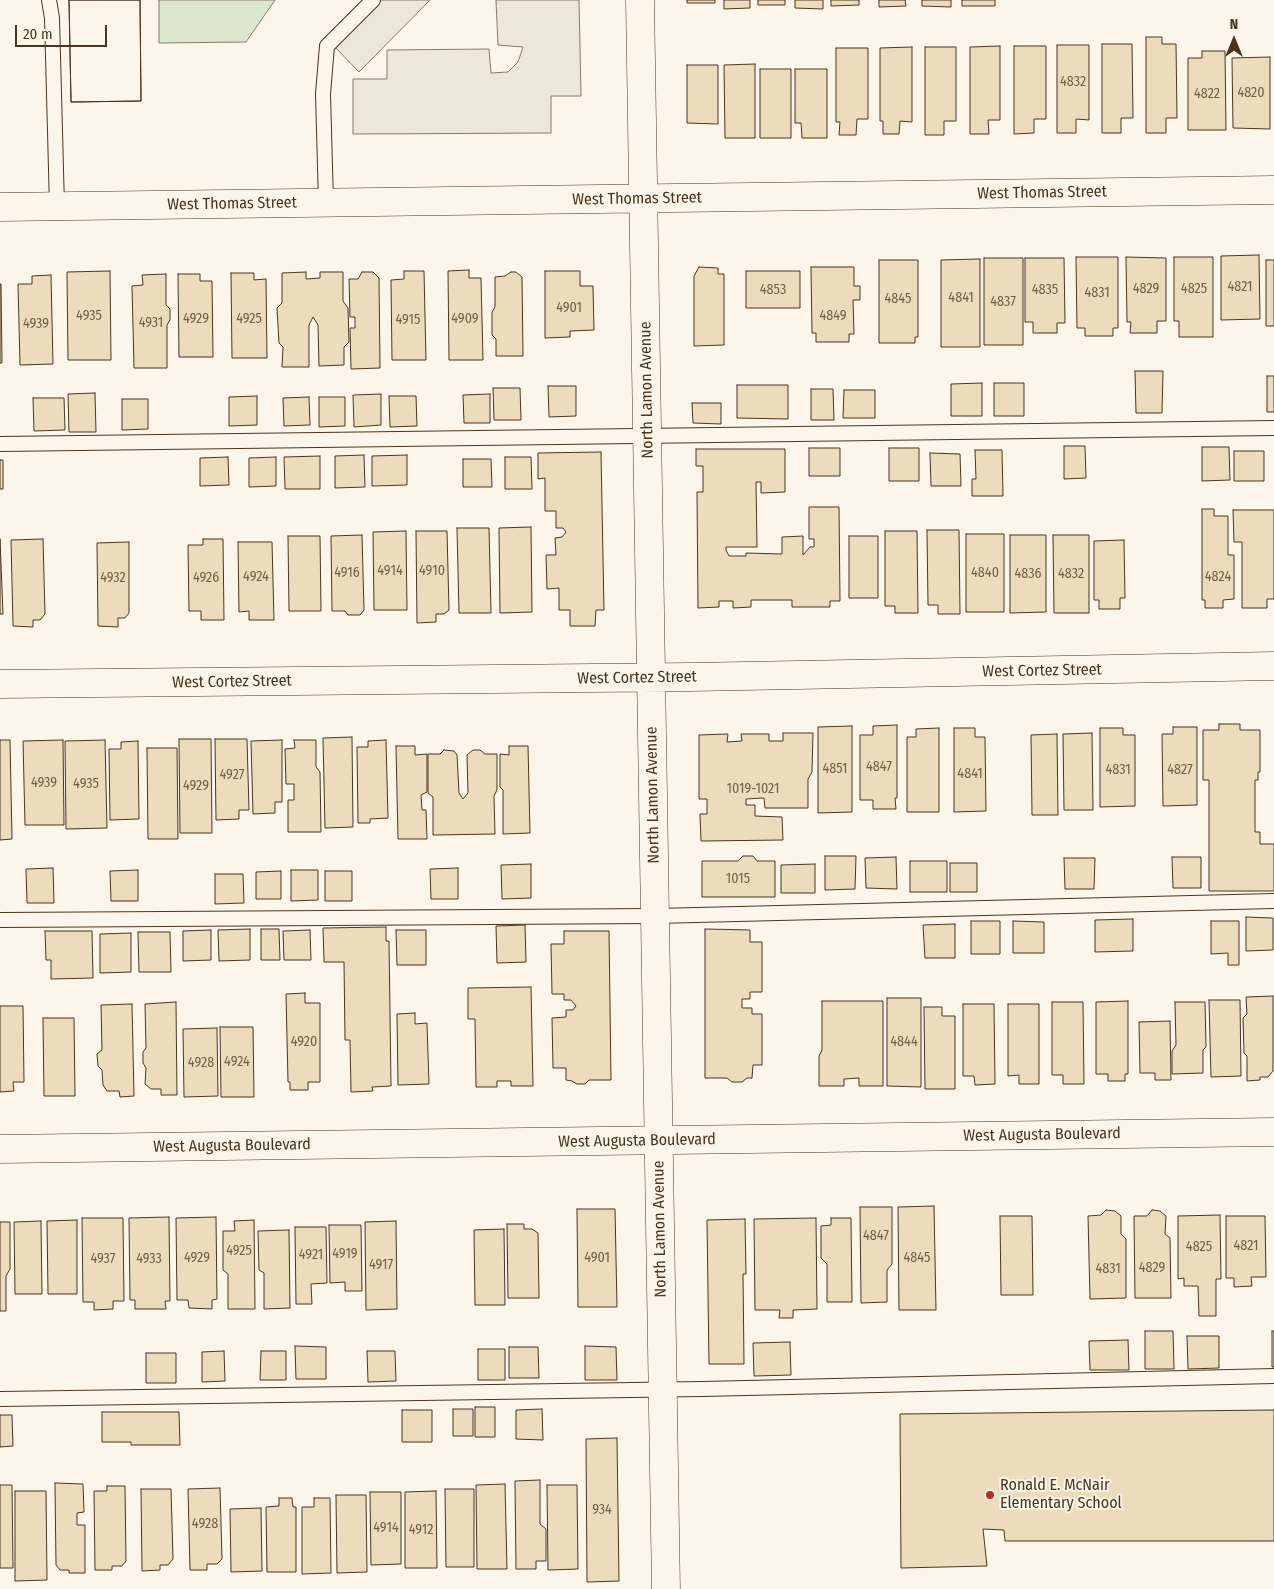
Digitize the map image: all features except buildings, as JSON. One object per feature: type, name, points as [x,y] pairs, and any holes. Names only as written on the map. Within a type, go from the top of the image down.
[{"type":"street","name":"North Lamon Avenue","points":[[640,0],[666,1589]]},
{"type":"street","name":"West Thomas Street","points":[[0,208],[1274,190]]},
{"type":"street","name":"West Cortez Street","points":[[0,684],[651,678],[1274,666]]},
{"type":"street","name":"West Augusta Boulevard","points":[[0,1149],[1274,1132]]},
{"type":"lane","points":[[49,0],[52,18],[57,207]]},
{"type":"lane","points":[[326,203],[323,94],[327,46],[373,0]]},
{"type":"lane","points":[[0,444],[1274,428]]},
{"type":"lane","points":[[0,920],[655,916],[1274,901]]},
{"type":"lane","points":[[0,1399],[663,1389],[1274,1376]]},
{"type":"green space","points":[[159,0],[275,0],[246,42],[159,43]]},
{"type":"shaded area","points":[[373,0],[430,0],[359,72],[331,43]]},
{"type":"shaded area","points":[[496,0],[579,0],[581,96],[551,96],[551,133],[353,134],[353,79],[387,79],[387,50],[489,49],[491,73],[508,72],[518,62],[523,47],[498,45]]},
{"type":"place","name":"Ronald E. McNair Elementary School","points":[[990,1495]]}]
